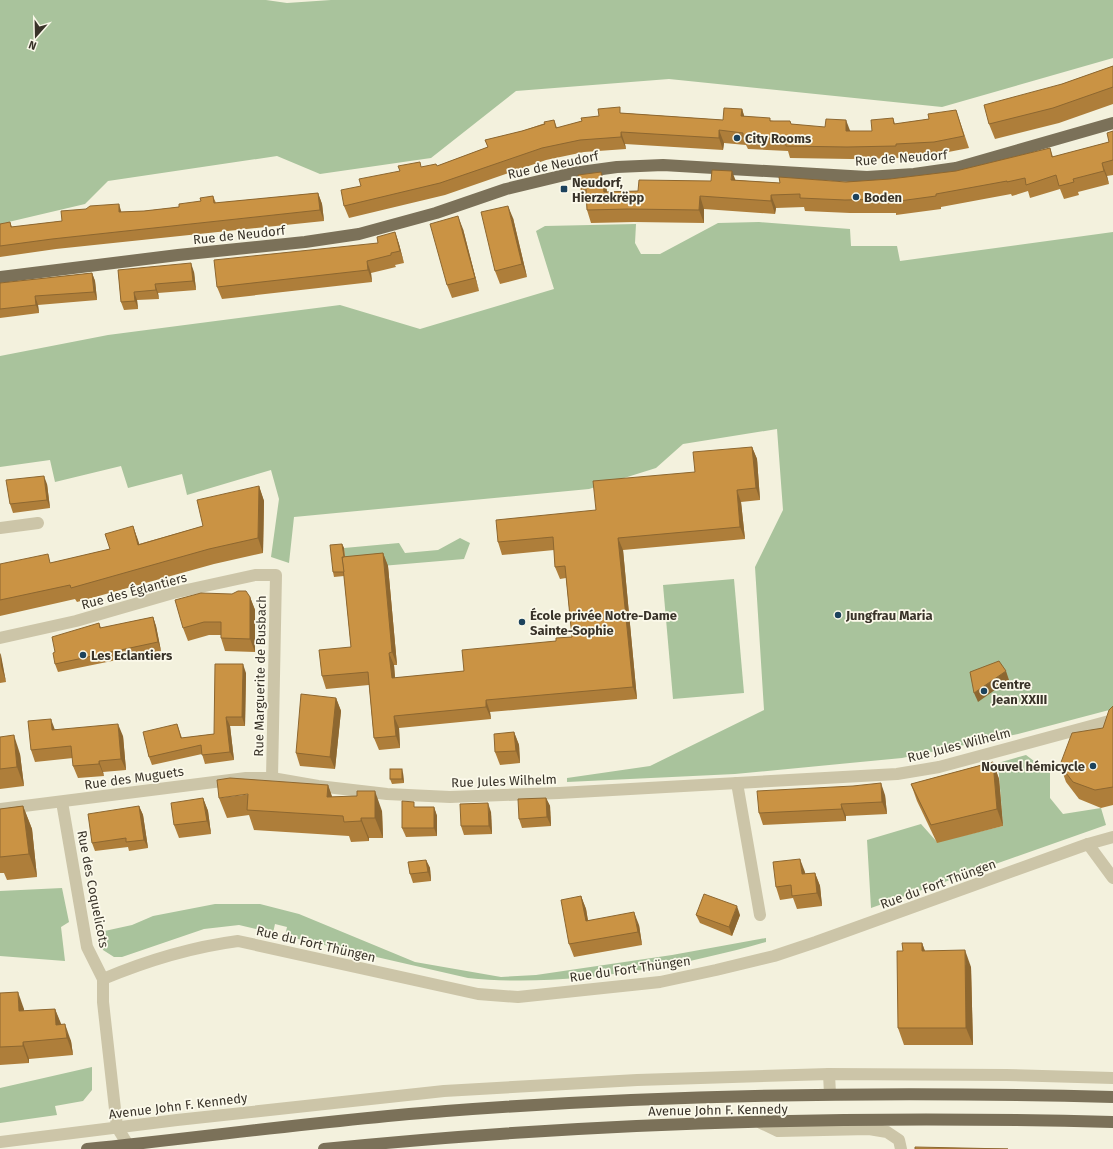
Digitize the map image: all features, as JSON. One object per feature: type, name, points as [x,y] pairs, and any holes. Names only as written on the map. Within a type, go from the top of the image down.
[{"type":"main road","name":"Rue de Neudorf","points":[[0,277],[178,255],[305,242],[359,234],[436,213],[506,189],[573,173],[617,167],[663,166],[867,177],[914,174],[956,168],[1113,123]]},
{"type":"main road","name":"Avenue John F. Kennedy","points":[[86,1149],[446,1111],[633,1100],[830,1094],[1113,1097]]},
{"type":"main road","name":"Avenue John F. Kennedy","points":[[324,1149],[407,1141],[639,1126],[877,1120],[1113,1122]]},
{"type":"street","points":[[0,528],[38,523]]},
{"type":"street","name":"Rue des Églantiers","points":[[0,638],[76,621],[173,593],[255,575],[276,575]]},
{"type":"street","name":"Rue Marguerite de Busbach","points":[[272,778],[276,575]]},
{"type":"street","name":"Rue Jules Wilhelm","points":[[272,778],[318,786],[386,794],[450,796],[559,793],[897,774],[940,767],[1113,720]]},
{"type":"street","name":"Rue des Muguets","points":[[0,810],[230,780],[272,778]]},
{"type":"street","points":[[737,783],[760,915]]},
{"type":"street","name":"Rue des Coquelicots","points":[[62,802],[87,947],[103,979],[103,1002],[117,1127],[128,1145]]},
{"type":"street","name":"Rue du Fort Thüngen","points":[[103,979],[210,945],[238,941],[478,994],[518,997],[660,982],[716,970],[816,942],[1088,844],[1113,837]]},
{"type":"street","points":[[1088,844],[1113,878]]},
{"type":"street","points":[[829,1074],[830,1094]]},
{"type":"street","name":"Avenue John F. Kennedy","points":[[0,1142],[117,1127],[444,1091],[598,1082],[829,1074],[1006,1075],[1113,1078]]},
{"type":"street","points":[[360,1100],[376,1118]]},
{"type":"street","points":[[761,1123],[778,1131],[869,1129],[887,1132],[899,1140],[901,1149]]},
{"type":"street","name":"Rue des Coquelicots","points":[[110,1146],[117,1127]]},
{"type":"green space","points":[[0,0],[266,0],[287,3],[331,0],[1113,0],[1113,58],[942,107],[669,79],[516,91],[431,158],[320,174],[277,156],[108,181],[85,204],[0,224]]},
{"type":"green space","points":[[759,222],[850,229],[851,246],[897,246],[900,261],[1113,232],[1113,709],[1018,734],[902,758],[735,774],[567,782],[567,778],[650,766],[764,710],[755,567],[783,510],[777,429],[683,444],[656,468],[589,489],[294,517],[289,563],[271,557],[279,499],[271,470],[187,495],[182,474],[128,488],[121,466],[55,482],[50,460],[0,467],[0,356],[108,335],[340,305],[420,329],[554,289],[536,231],[545,226],[636,224],[635,243],[641,254],[660,254],[718,223]]},
{"type":"green space","points":[[460,538],[470,543],[464,559],[346,569],[344,548],[399,543],[405,553],[438,550]]},
{"type":"green space","points":[[734,579],[744,693],[673,699],[663,585]]},
{"type":"green space","points":[[1026,755],[1050,773],[1050,798],[1063,814],[1101,808],[1106,825],[871,908],[867,840],[921,824],[937,842],[1003,826],[998,763]]},
{"type":"green space","points":[[62,888],[69,922],[61,927],[65,961],[0,956],[0,891]]},
{"type":"green space","points":[[215,904],[260,904],[299,914],[415,962],[501,977],[536,975],[672,955],[766,938],[766,942],[694,960],[618,974],[542,980],[468,978],[285,936],[287,927],[275,924],[273,933],[239,925],[204,929],[122,957],[114,957],[103,950],[100,932],[132,925],[153,916]]},
{"type":"green space","points":[[92,1067],[92,1090],[83,1101],[55,1106],[57,1115],[0,1123],[0,1088]]},
{"type":"building","points":[[1113,66],[1113,87],[1053,108],[989,124],[984,105],[1062,84]]},
{"type":"building","points":[[620,107],[620,113],[723,120],[724,108],[742,109],[741,116],[770,118],[770,121],[790,121],[791,124],[825,127],[826,119],[846,120],[846,131],[872,131],[871,120],[893,118],[894,124],[929,119],[928,114],[956,110],[964,136],[934,142],[896,144],[896,146],[847,147],[786,146],[786,139],[743,137],[743,133],[719,130],[719,138],[621,132],[621,137],[580,140],[542,148],[440,183],[344,206],[341,190],[361,186],[359,179],[400,171],[398,166],[420,162],[421,167],[436,164],[437,166],[488,147],[485,140],[522,131],[545,124],[544,122],[554,120],[556,128],[582,121],[581,118],[599,116],[598,109]]},
{"type":"building","points":[[1113,131],[1113,160],[1102,163],[1104,171],[1073,179],[1074,182],[1059,186],[1056,175],[1026,185],[1025,178],[936,194],[936,196],[892,202],[891,199],[845,200],[800,198],[800,194],[771,195],[771,201],[700,196],[699,210],[587,210],[586,187],[580,188],[578,175],[601,172],[604,192],[638,191],[639,180],[711,181],[712,170],[732,171],[731,180],[780,183],[779,177],[846,182],[890,179],[956,171],[1050,148],[1052,157],[1109,142],[1107,133]]},
{"type":"building","points":[[318,193],[320,210],[0,246],[0,224],[10,222],[11,227],[62,221],[61,211],[86,209],[90,206],[119,204],[119,212],[144,211],[179,207],[179,204],[201,201],[200,198],[213,196],[214,203]]},
{"type":"building","points":[[508,206],[522,264],[495,271],[481,212]]},
{"type":"building","points":[[458,216],[475,278],[447,285],[430,224]]},
{"type":"building","points":[[395,232],[400,251],[391,253],[391,255],[367,261],[368,270],[217,287],[214,260],[378,243],[377,237]]},
{"type":"building","points":[[191,263],[193,281],[155,284],[156,290],[134,292],[135,301],[121,302],[118,270]]},
{"type":"building","points":[[92,273],[94,292],[35,296],[36,305],[0,309],[0,283]]},
{"type":"building","points":[[752,447],[756,488],[737,490],[740,527],[618,538],[633,687],[486,700],[486,707],[394,716],[396,736],[374,738],[368,672],[322,676],[319,650],[351,647],[342,557],[383,553],[392,652],[389,653],[392,678],[464,671],[462,650],[556,641],[556,638],[572,637],[565,566],[555,567],[553,537],[498,542],[496,520],[596,510],[593,481],[695,472],[693,452]]},
{"type":"building","points":[[44,476],[47,500],[10,504],[6,480]]},
{"type":"building","points":[[259,486],[258,538],[209,549],[71,588],[70,585],[0,600],[0,564],[48,554],[50,563],[110,549],[105,534],[133,526],[138,545],[203,526],[197,500]]},
{"type":"building","points":[[342,544],[344,572],[333,572],[330,545]]},
{"type":"building","points":[[238,591],[246,591],[250,597],[250,639],[221,638],[221,622],[204,622],[183,628],[175,600],[201,593],[232,594]]},
{"type":"building","points":[[153,617],[158,642],[55,664],[53,653],[55,652],[52,637],[99,623],[100,628]]},
{"type":"building","points":[[999,661],[1006,671],[974,693],[970,672]]},
{"type":"building","points":[[215,664],[243,664],[242,717],[226,717],[230,752],[202,755],[201,745],[149,757],[143,732],[177,724],[181,738],[214,734]]},
{"type":"building","points":[[301,694],[336,698],[330,757],[296,753]]},
{"type":"building","points":[[1113,706],[1113,787],[1095,790],[1073,782],[1060,765],[1072,733],[1103,728],[1109,710]]},
{"type":"building","points":[[51,719],[52,730],[118,724],[121,759],[99,761],[99,764],[73,766],[71,746],[31,750],[28,721]]},
{"type":"building","points":[[514,732],[516,751],[495,752],[494,734]]},
{"type":"building","points":[[14,735],[17,767],[0,769],[0,737]]},
{"type":"building","points":[[993,762],[997,809],[931,825],[911,784]]},
{"type":"building","points":[[390,769],[402,769],[402,779],[390,779]]},
{"type":"building","points":[[230,778],[328,785],[327,797],[357,796],[357,791],[375,791],[375,818],[361,818],[361,821],[344,822],[343,816],[247,810],[248,794],[219,798],[217,780]]},
{"type":"building","points":[[881,783],[882,802],[841,804],[842,809],[759,813],[757,791]]},
{"type":"building","points":[[203,798],[207,821],[174,825],[171,803]]},
{"type":"building","points":[[546,798],[547,817],[519,819],[518,799]]},
{"type":"building","points":[[402,801],[414,802],[414,807],[434,807],[434,828],[402,828]]},
{"type":"building","points":[[488,803],[489,826],[461,826],[460,804]]},
{"type":"building","points":[[23,806],[29,854],[0,857],[0,809]]},
{"type":"building","points":[[139,806],[144,840],[126,842],[126,838],[92,843],[88,814]]},
{"type":"building","points":[[800,859],[802,874],[815,873],[817,893],[792,896],[791,885],[776,887],[773,862]]},
{"type":"building","points":[[426,860],[428,872],[410,874],[408,862]]},
{"type":"building","points":[[704,894],[737,906],[729,927],[696,915]]},
{"type":"building","points":[[581,896],[586,921],[634,912],[638,932],[569,944],[561,900]]},
{"type":"building","points":[[902,943],[922,943],[922,951],[965,950],[966,1028],[898,1028],[897,951],[903,951]]},
{"type":"building","points":[[18,992],[19,1011],[55,1009],[56,1025],[65,1024],[67,1038],[23,1042],[23,1046],[0,1047],[0,993]]},
{"type":"building","points":[[915,1147],[1008,1149],[915,1149]]},
{"type":"place","name":"City Rooms","points":[[737,138]]},
{"type":"place","name":"Neudorf, Hierzekrëpp","points":[[564,189]]},
{"type":"place","name":"Boden","points":[[856,197]]},
{"type":"place","name":"Jungfrau Maria","points":[[838,615]]},
{"type":"place","name":"École privée Notre-Dame Sainte-Sophie","points":[[522,622]]},
{"type":"place","name":"Les Eclantiers","points":[[83,655]]},
{"type":"place","name":"Centre Jean XXIII","points":[[984,691]]},
{"type":"place","name":"Nouvel hémicycle","points":[[1093,766]]}]
